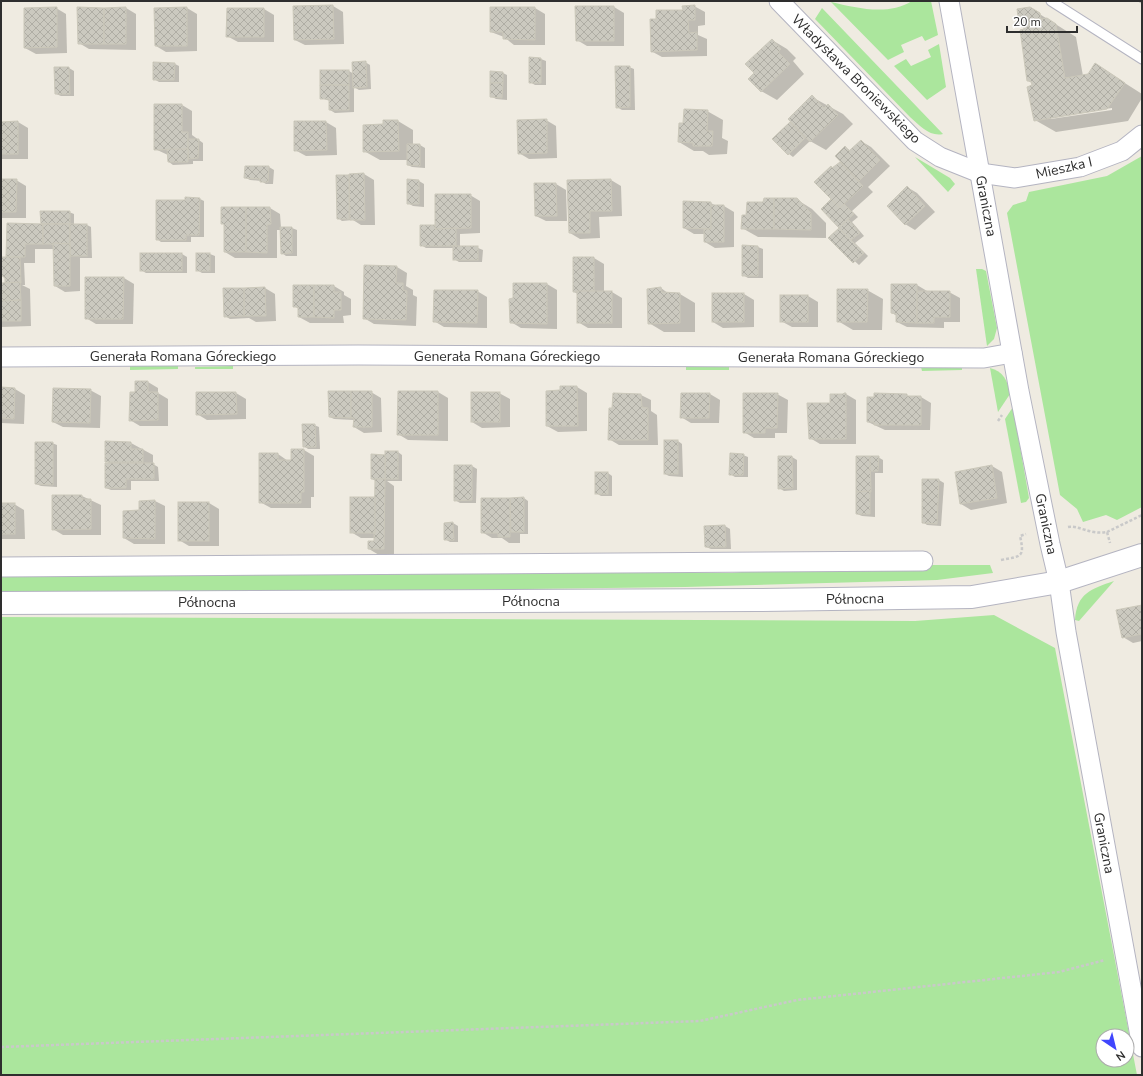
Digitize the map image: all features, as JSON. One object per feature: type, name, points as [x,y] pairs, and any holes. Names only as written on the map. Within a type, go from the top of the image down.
[{"type":"main road","name":"Północna","points":[[1,603],[741,600],[972,597],[1059,582],[1142,555]]},
{"type":"street","name":"Władysława Broniewskiego","points":[[779,1],[915,141],[940,157],[980,173]]},
{"type":"street","name":"Graniczna","points":[[949,1],[972,137],[980,173],[1012,353],[1059,582],[1066,632],[1142,1047]]},
{"type":"street","name":"Mieszka I","points":[[980,173],[1015,178],[1080,167],[1122,151],[1142,135]]},
{"type":"street","name":"Generała Romana Góreckiego","points":[[1,357],[374,356],[984,358],[1012,353]]},
{"type":"street","points":[[1,568],[923,561]]},
{"type":"lane","points":[[1051,1],[1142,59]]},
{"type":"path","points":[[1061,528],[1073,526],[1092,533],[1107,532],[1142,515]]},
{"type":"path","points":[[1107,532],[1111,545]]},
{"type":"path","points":[[1001,560],[1018,557],[1022,554],[1024,551],[1020,536],[1031,534]]},
{"type":"path","points":[[1,1047],[700,1021],[797,1000],[1059,972],[1126,955]]},
{"type":"green space","points":[[912,1],[931,1],[938,35],[925,41],[922,36],[901,45],[904,52],[888,60],[831,2],[862,8],[883,9],[903,6]]},
{"type":"green space","points":[[822,8],[943,134],[934,134],[925,130],[910,117],[815,19]]},
{"type":"green space","points":[[939,44],[946,87],[927,100],[894,66],[906,59],[911,66],[931,57],[928,50]]},
{"type":"green space","points":[[1142,156],[1142,507],[1117,520],[1106,515],[1083,522],[1077,509],[1060,495],[1007,213],[1013,205],[1026,201],[1029,192],[1107,176]]},
{"type":"green space","points":[[915,157],[950,178],[955,184],[948,192]]},
{"type":"green space","points":[[976,269],[986,271],[997,328],[994,339],[987,346]]},
{"type":"green space","points":[[130,366],[178,366],[178,369],[130,370]]},
{"type":"green space","points":[[233,366],[233,369],[195,369],[195,367]]},
{"type":"green space","points":[[686,367],[729,367],[729,370],[686,370]]},
{"type":"green space","points":[[921,367],[962,367],[962,370],[922,371]]},
{"type":"green space","points":[[990,368],[995,369],[1002,374],[1008,385],[1010,394],[998,412]]},
{"type":"green space","points":[[1013,407],[1029,498],[1026,502],[1021,503],[1005,419]]},
{"type":"green space","points":[[990,565],[993,573],[937,580],[685,587],[369,591],[1,591],[1,571],[732,573],[783,568]]},
{"type":"green space","points":[[1114,581],[1079,621],[1075,620],[1076,611],[1079,604],[1087,593]]},
{"type":"green space","points":[[994,615],[1055,648],[1128,1028],[1095,1028],[1095,1068],[1135,1068],[1135,1065],[1137,1075],[1,1075],[1,617],[915,621]]},
{"type":"building","points":[[333,5],[334,39],[294,40],[293,6]]},
{"type":"building","points":[[695,5],[695,20],[688,20],[689,33],[697,32],[697,50],[651,52],[650,19],[656,19],[656,10],[683,10],[682,6]]},
{"type":"building","points":[[575,6],[614,6],[614,41],[576,41]]},
{"type":"building","points":[[57,7],[57,47],[24,48],[24,8]]},
{"type":"building","points":[[77,7],[104,8],[104,44],[78,44]]},
{"type":"building","points":[[126,7],[126,44],[104,44],[104,8]]},
{"type":"building","points":[[187,7],[187,46],[155,46],[154,8]]},
{"type":"building","points":[[490,7],[535,7],[535,40],[503,39],[503,32],[490,32]]},
{"type":"building","points":[[1030,7],[1040,13],[1041,19],[1047,18],[1056,24],[1065,78],[1088,74],[1095,63],[1125,83],[1107,109],[1034,121],[1027,87],[1032,85],[1031,81],[1027,81],[1020,30],[1024,29],[1023,23],[1019,24],[1017,9]]},
{"type":"building","points":[[227,8],[264,8],[264,37],[226,37]]},
{"type":"building","points":[[772,39],[781,49],[778,52],[790,64],[761,92],[748,79],[754,73],[745,64]]},
{"type":"building","points":[[529,57],[541,58],[541,83],[529,83]]},
{"type":"building","points":[[366,61],[367,87],[353,88],[352,62]]},
{"type":"building","points":[[153,62],[175,63],[174,80],[153,80]]},
{"type":"building","points":[[615,66],[630,66],[630,107],[616,108]]},
{"type":"building","points":[[54,67],[69,67],[70,94],[55,94]]},
{"type":"building","points":[[320,70],[349,70],[349,85],[320,85]]},
{"type":"building","points":[[490,71],[503,72],[503,83],[490,83]]},
{"type":"building","points":[[490,83],[503,83],[502,98],[490,97]]},
{"type":"building","points":[[320,85],[349,85],[349,110],[329,110],[329,99],[320,99]]},
{"type":"building","points":[[812,95],[824,108],[828,104],[838,115],[810,142],[788,119]]},
{"type":"building","points":[[154,104],[182,104],[182,132],[188,132],[188,149],[154,150]]},
{"type":"building","points":[[684,109],[708,110],[707,131],[713,131],[712,146],[693,146],[693,143],[678,142],[679,123],[683,123]]},
{"type":"building","points":[[547,119],[547,153],[518,154],[517,120]]},
{"type":"building","points":[[383,120],[398,120],[399,151],[363,152],[363,125],[383,124]]},
{"type":"building","points":[[18,121],[18,154],[1,154],[1,122]]},
{"type":"building","points":[[294,121],[326,121],[327,150],[294,151]]},
{"type":"building","points":[[790,122],[805,138],[788,155],[772,139]]},
{"type":"building","points":[[188,139],[199,139],[198,158],[188,159]]},
{"type":"building","points":[[861,140],[880,160],[859,181],[835,156],[845,146],[849,151]]},
{"type":"building","points":[[407,144],[420,144],[420,166],[407,165]]},
{"type":"building","points":[[167,149],[188,149],[188,162],[168,162]]},
{"type":"building","points":[[840,162],[863,186],[840,208],[814,182],[831,166],[832,168]]},
{"type":"building","points":[[245,166],[269,166],[268,182],[260,182],[260,179],[244,178]]},
{"type":"building","points":[[364,173],[365,220],[350,220],[349,174]]},
{"type":"building","points":[[336,175],[349,175],[349,219],[337,219]]},
{"type":"building","points":[[1,179],[17,179],[16,212],[1,212]]},
{"type":"building","points":[[407,179],[419,180],[419,204],[407,204]]},
{"type":"building","points":[[611,179],[612,211],[590,211],[590,233],[569,233],[567,180]]},
{"type":"building","points":[[534,183],[556,183],[557,216],[535,216]]},
{"type":"building","points":[[907,186],[925,206],[905,225],[887,206]]},
{"type":"building","points":[[435,194],[471,194],[471,228],[435,229]]},
{"type":"building","points":[[185,197],[200,198],[199,235],[186,235],[186,240],[156,240],[156,200],[185,200]]},
{"type":"building","points":[[764,198],[774,198],[774,229],[741,229],[742,215],[746,215],[747,202],[763,202]]},
{"type":"building","points":[[774,198],[797,198],[811,213],[811,230],[774,229]]},
{"type":"building","points":[[831,199],[840,208],[844,204],[854,214],[839,228],[821,209]]},
{"type":"building","points":[[683,201],[711,202],[711,229],[683,228]]},
{"type":"building","points":[[711,205],[724,205],[724,242],[704,242],[704,229],[711,229]]},
{"type":"building","points":[[221,207],[246,207],[246,252],[224,252],[224,224],[221,224]]},
{"type":"building","points":[[246,207],[270,207],[271,224],[267,225],[267,253],[246,252]]},
{"type":"building","points":[[40,211],[70,211],[70,224],[41,224]]},
{"type":"building","points":[[848,219],[860,233],[851,240],[839,228]]},
{"type":"building","points":[[7,223],[43,224],[43,244],[25,244],[25,257],[6,257]]},
{"type":"building","points":[[43,224],[70,224],[70,244],[43,244]]},
{"type":"building","points":[[70,224],[87,224],[87,256],[70,256]]},
{"type":"building","points":[[420,225],[435,225],[435,229],[456,228],[456,246],[420,246]]},
{"type":"building","points":[[280,227],[292,227],[292,253],[281,254]]},
{"type":"building","points":[[839,228],[864,253],[853,263],[828,238]]},
{"type":"building","points":[[53,243],[70,244],[70,286],[54,286]]},
{"type":"building","points":[[742,245],[758,246],[758,276],[742,276]]},
{"type":"building","points":[[453,246],[478,246],[478,260],[453,260]]},
{"type":"building","points":[[140,253],[182,253],[182,271],[140,271]]},
{"type":"building","points":[[196,253],[210,253],[210,271],[196,271]]},
{"type":"building","points":[[1,257],[20,257],[21,283],[5,283],[5,278],[1,275]]},
{"type":"building","points":[[573,257],[594,257],[594,291],[573,292]]},
{"type":"building","points":[[364,265],[397,266],[396,283],[403,283],[403,290],[407,291],[406,320],[363,319]]},
{"type":"building","points":[[85,277],[124,277],[123,319],[85,319]]},
{"type":"building","points":[[20,282],[21,300],[1,301],[1,283]]},
{"type":"building","points":[[513,283],[547,283],[547,324],[510,323],[509,299],[513,298]]},
{"type":"building","points":[[891,284],[917,284],[917,323],[896,322],[896,314],[891,313]]},
{"type":"building","points":[[293,285],[314,285],[314,317],[298,317],[298,307],[293,307]]},
{"type":"building","points":[[314,285],[334,285],[334,292],[341,292],[341,310],[334,310],[334,318],[314,317]]},
{"type":"building","points":[[265,287],[266,316],[244,316],[244,288]]},
{"type":"building","points":[[661,287],[662,292],[680,293],[680,323],[648,324],[647,289]]},
{"type":"building","points":[[223,288],[244,288],[244,316],[224,317]]},
{"type":"building","points":[[837,289],[868,289],[867,322],[837,322]]},
{"type":"building","points":[[434,290],[478,290],[477,323],[433,322]]},
{"type":"building","points":[[577,291],[612,291],[612,323],[577,323]]},
{"type":"building","points":[[917,291],[950,291],[950,317],[934,317],[934,323],[917,323]]},
{"type":"building","points":[[712,293],[744,293],[744,322],[712,322]]},
{"type":"building","points":[[780,295],[808,295],[808,322],[780,322]]},
{"type":"building","points":[[21,300],[21,321],[1,321],[1,301]]},
{"type":"building","points":[[135,381],[148,381],[148,392],[158,392],[158,420],[129,421],[130,392],[135,392]]},
{"type":"building","points":[[560,386],[577,386],[578,426],[546,426],[546,391],[560,390]]},
{"type":"building","points":[[1,387],[15,388],[14,419],[1,418]]},
{"type":"building","points":[[53,388],[91,389],[90,423],[52,422]]},
{"type":"building","points":[[328,391],[351,391],[351,418],[329,417]]},
{"type":"building","points":[[351,391],[372,391],[372,427],[353,427],[354,418],[351,418]]},
{"type":"building","points":[[398,391],[438,391],[438,435],[397,435]]},
{"type":"building","points":[[196,392],[236,392],[237,414],[196,415]]},
{"type":"building","points":[[471,392],[500,392],[500,422],[471,422]]},
{"type":"building","points":[[613,393],[641,394],[642,407],[648,408],[648,440],[608,440],[609,408],[612,408]]},
{"type":"building","points":[[681,393],[710,393],[709,418],[680,418]]},
{"type":"building","points":[[743,393],[778,393],[777,428],[765,428],[765,433],[743,433]]},
{"type":"building","points":[[846,393],[846,439],[809,439],[807,403],[830,403],[830,394]]},
{"type":"building","points":[[874,393],[921,396],[921,425],[874,425],[874,422],[867,422],[867,397],[874,397]]},
{"type":"building","points":[[302,424],[315,424],[316,447],[303,447]]},
{"type":"building","points":[[664,440],[678,440],[678,474],[664,474]]},
{"type":"building","points":[[105,441],[131,442],[131,449],[143,449],[143,462],[105,462]]},
{"type":"building","points":[[35,442],[53,442],[53,485],[35,484]]},
{"type":"building","points":[[291,449],[304,449],[304,492],[301,492],[301,503],[259,503],[259,453],[278,453],[278,460],[291,460]]},
{"type":"building","points":[[385,451],[398,451],[398,479],[385,479]]},
{"type":"building","points":[[730,453],[744,454],[743,475],[729,475]]},
{"type":"building","points":[[371,454],[385,455],[385,479],[371,479]]},
{"type":"building","points":[[778,456],[792,456],[793,488],[778,489]]},
{"type":"building","points":[[856,456],[870,456],[871,492],[856,492]]},
{"type":"building","points":[[870,456],[879,456],[878,471],[870,471]]},
{"type":"building","points":[[105,463],[154,463],[154,479],[126,479],[126,488],[105,488]]},
{"type":"building","points":[[454,465],[472,465],[472,500],[454,501]]},
{"type":"building","points":[[992,465],[997,498],[960,504],[955,472]]},
{"type":"building","points":[[595,472],[608,472],[608,494],[595,494]]},
{"type":"building","points":[[375,479],[385,479],[384,549],[368,549],[368,541],[374,541]]},
{"type":"building","points":[[922,479],[939,479],[937,524],[922,523]]},
{"type":"building","points":[[870,491],[870,514],[856,514],[856,492]]},
{"type":"building","points":[[52,495],[82,495],[82,499],[91,499],[91,529],[52,530]]},
{"type":"building","points":[[350,497],[375,497],[375,533],[350,533]]},
{"type":"building","points":[[524,497],[524,532],[511,532],[510,498]]},
{"type":"building","points":[[481,498],[510,498],[510,537],[498,537],[498,533],[481,533]]},
{"type":"building","points":[[155,500],[155,539],[123,538],[123,511],[139,510],[139,501]]},
{"type":"building","points":[[178,502],[209,502],[209,541],[178,541]]},
{"type":"building","points":[[1,503],[15,503],[15,534],[1,534]]},
{"type":"building","points":[[453,522],[454,540],[444,540],[444,523]]},
{"type":"building","points":[[725,525],[726,547],[705,547],[704,526]]},
{"type":"building","points":[[1142,605],[1142,634],[1122,638],[1116,610]]}]
